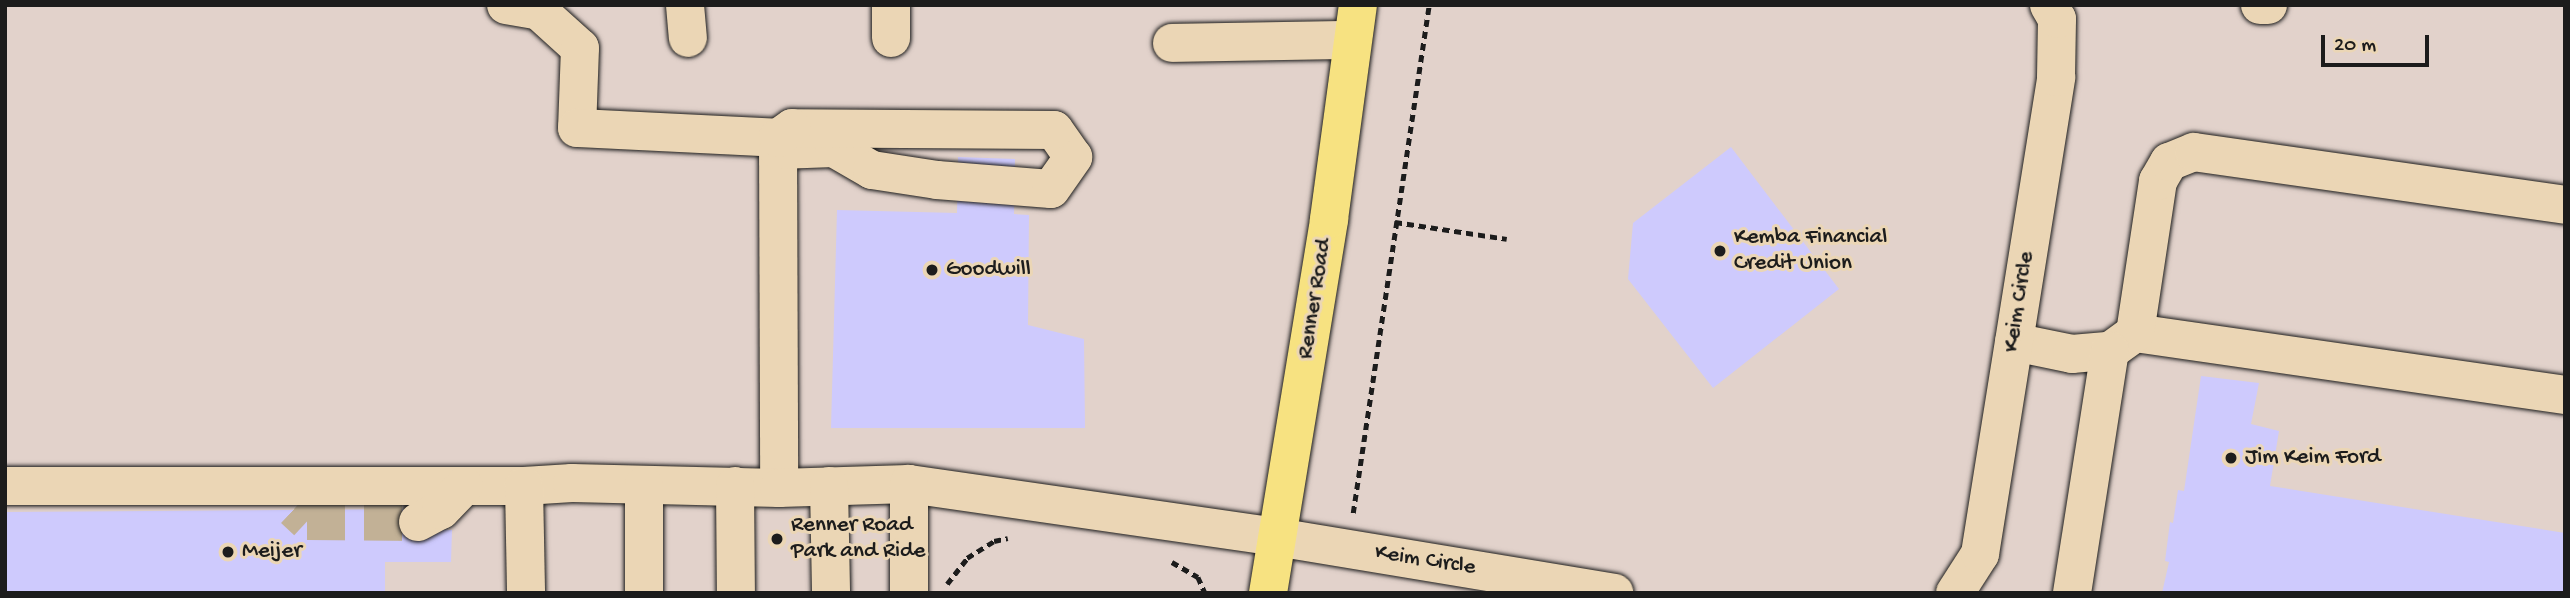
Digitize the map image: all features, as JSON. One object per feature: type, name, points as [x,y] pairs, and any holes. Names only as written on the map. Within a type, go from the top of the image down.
[{"type":"main road","name":"Renner Road","points":[[1268,593],[1329,219],[1355,23]]},
{"type":"street","points":[[506,5],[538,11],[580,48],[577,128],[778,144],[834,148],[872,170],[937,180],[1051,188],[1073,157],[1054,130],[792,128],[778,144],[779,488]]},
{"type":"street","name":"Keim Circle","points":[[1955,593],[1980,554],[2014,342],[2056,77],[2057,19],[2049,5]]},
{"type":"street","points":[[2260,5],[2269,5]]},
{"type":"street","points":[[1172,43],[1355,23]]},
{"type":"street","points":[[2072,593],[2158,181],[2169,162],[2194,152],[2565,205]]},
{"type":"street","points":[[2014,342],[2072,354],[2123,342],[2565,395]]},
{"type":"street","name":"Keim Circle","points":[[5,486],[289,498],[464,486],[572,483],[779,488],[909,484],[1277,537],[1518,585],[1614,593]]},
{"type":"street","points":[[909,484],[909,593]]},
{"type":"street","points":[[644,485],[644,593]]},
{"type":"street","points":[[418,522],[441,510],[464,486]]},
{"type":"street","points":[[524,486],[526,593]]},
{"type":"street","points":[[735,486],[736,593]]},
{"type":"street","points":[[829,486],[831,593]]},
{"type":"path","points":[[1353,518],[1429,5]]},
{"type":"path","points":[[1395,222],[1507,239]]},
{"type":"path","points":[[945,593],[947,584],[967,558],[994,541],[1013,537]]},
{"type":"path","points":[[1164,558],[1198,577],[1205,593]]},
{"type":"shaded area","points":[[5,5],[2565,5],[2565,593],[5,593]]},
{"type":"building","name":"Kemba Financial Credit Union","points":[[1731,147],[1839,289],[1713,388],[1628,279],[1633,223]]},
{"type":"building","name":"Goodwill","points":[[958,157],[1015,159],[1014,214],[1029,215],[1028,325],[1084,339],[1085,428],[831,428],[837,210],[957,213]]},
{"type":"building","name":"Jim Keim Ford","points":[[2201,376],[2259,383],[2251,424],[2279,431],[2270,486],[2565,533],[2565,593],[2162,593],[2169,562],[2165,561],[2170,522],[2173,523],[2178,490],[2184,491]]},
{"type":"building","name":"Meijer","points":[[418,509],[418,529],[452,530],[451,562],[385,562],[385,593],[5,593],[5,512]]},
{"type":"tunnel","points":[[294,509],[307,521],[418,522]]},
{"type":"place","name":"Kemba Financial Credit Union","points":[[1720,251]]},
{"type":"place","name":"Goodwill","points":[[932,270]]},
{"type":"place","name":"Jim Keim Ford","points":[[2231,458]]},
{"type":"place","name":"Renner Road Park and Ride","points":[[777,539]]},
{"type":"place","name":"Meijer","points":[[228,552]]}]
